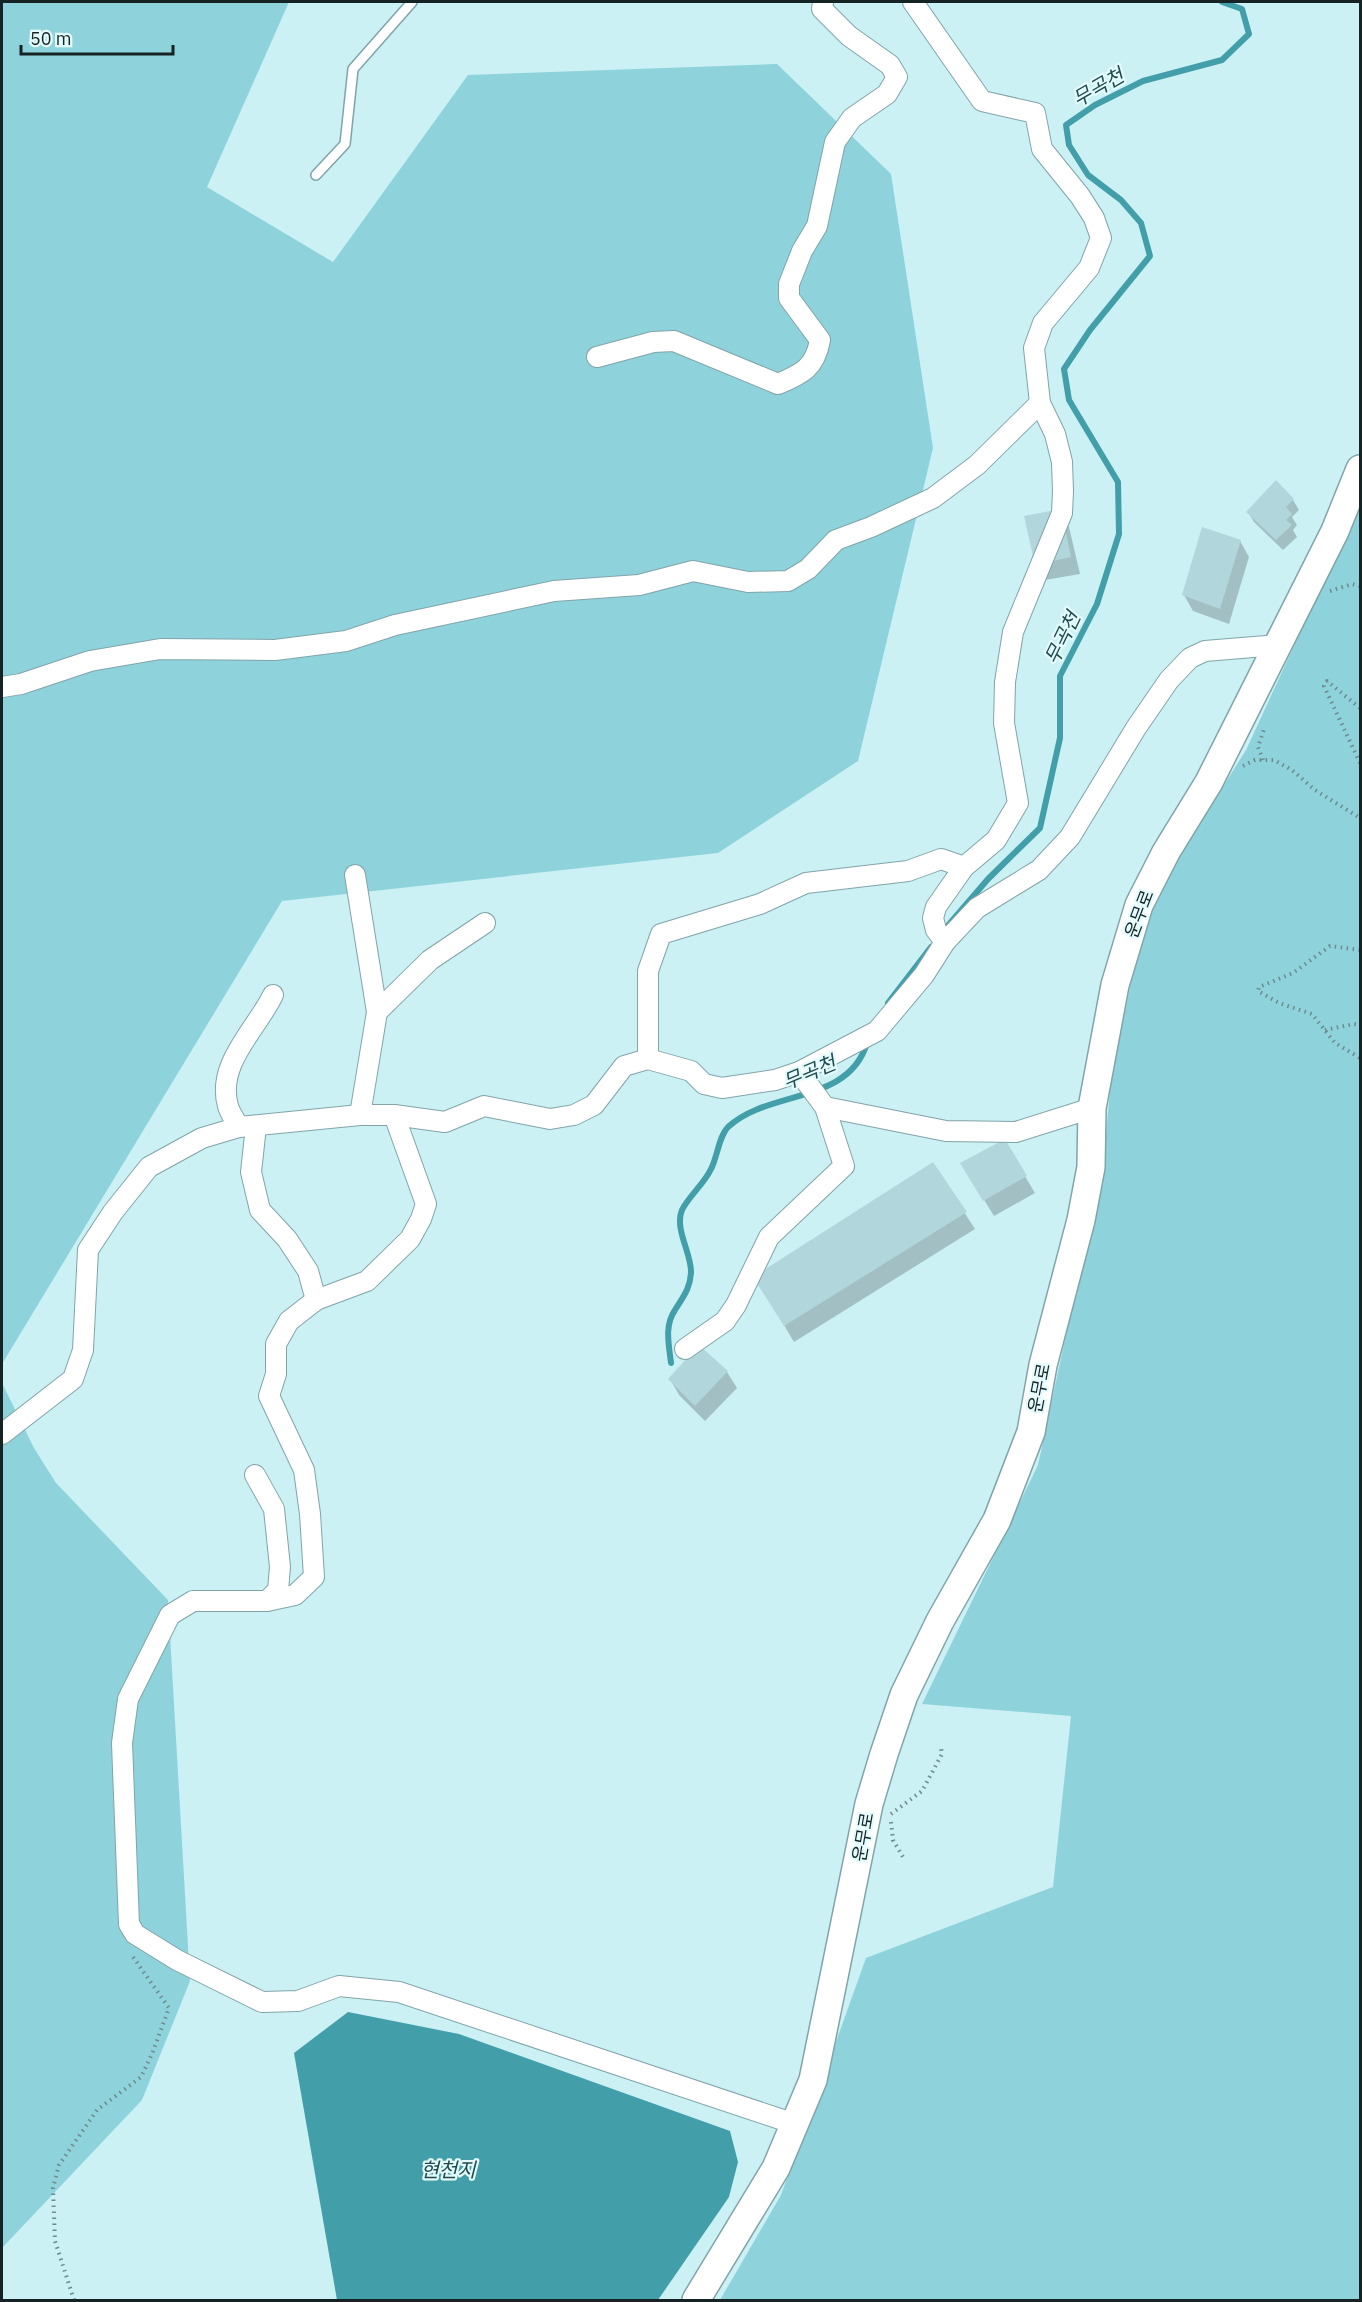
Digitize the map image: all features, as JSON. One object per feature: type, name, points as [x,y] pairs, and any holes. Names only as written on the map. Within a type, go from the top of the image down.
[{"type":"street","points":[[913,2],[982,101],[1035,113],[1042,149],[1080,196],[1094,218],[1101,238],[1089,268],[1043,323],[1034,348],[1040,403],[1055,435],[1062,462],[1063,491],[1062,513],[1013,632],[1005,682],[1004,723],[1018,803],[996,840],[964,867],[936,907],[933,918],[941,936]]},
{"type":"street","points":[[597,357],[653,342],[674,341],[778,384],[798,375],[817,359],[820,340],[789,298],[789,284],[802,251],[818,226],[835,142],[852,118],[887,94],[897,77],[890,65],[849,36],[823,5]]},
{"type":"street","points":[[2,687],[21,684],[90,661],[160,649],[275,650],[346,641],[395,625],[554,591],[639,585],[693,571],[748,582],[788,581],[808,569],[836,540],[871,527],[933,498],[977,465],[1040,403]]},
{"type":"street","name":"운무로","points":[[696,2301],[776,2168],[813,2080],[869,1804],[904,1695],[940,1621],[998,1520],[1031,1432],[1043,1365],[1081,1220],[1091,1167],[1092,1108],[1115,985],[1139,905],[1166,852],[1209,783],[1335,531],[1360,469]]},
{"type":"street","points":[[2,1434],[72,1379],[83,1350],[88,1250],[113,1212],[149,1167],[202,1138],[248,1126],[360,1115],[394,1115],[445,1122],[484,1106],[515,1110],[550,1119],[574,1115],[594,1105],[624,1066],[648,1059],[691,1071],[704,1084],[722,1088],[775,1080],[799,1072],[877,1032],[924,975],[941,936],[977,908],[1039,870],[1070,837],[1136,728],[1169,680],[1190,658],[1205,651],[1277,645]]},
{"type":"street","points":[[648,1059],[648,971],[661,934],[760,904],[806,882],[908,871],[941,860],[964,867]]},
{"type":"street","points":[[355,875],[377,1012],[360,1115]]},
{"type":"street","points":[[377,1012],[430,960],[485,923]]},
{"type":"street","points":[[273,995],[245,1037],[226,1079],[228,1107],[248,1126],[251,1172],[260,1210],[287,1239],[308,1271],[316,1300]]},
{"type":"street","points":[[686,1349],[724,1321],[736,1305],[769,1237],[844,1166],[825,1107],[799,1072]]},
{"type":"street","points":[[825,1107],[946,1131],[1016,1132],[1092,1108]]},
{"type":"street","points":[[394,1115],[426,1204],[421,1219],[410,1239],[367,1281],[316,1300],[288,1321],[276,1344],[276,1374],[269,1396],[304,1470],[310,1514],[314,1577],[295,1595],[267,1601],[193,1601],[170,1615],[128,1699],[122,1743],[129,1924],[135,1934],[177,1960],[262,2002],[298,2001],[339,1986],[399,1992],[795,2124]]},
{"type":"street","points":[[255,1475],[274,1509],[280,1567],[278,1590],[267,1601]]},
{"type":"lane","points":[[316,175],[345,144],[353,69],[412,2]]},
{"type":"path","points":[[1360,708],[1328,681],[1324,686],[1360,763]]},
{"type":"path","points":[[1209,783],[1255,760],[1274,760],[1292,770],[1315,790],[1360,818]]},
{"type":"path","points":[[1360,950],[1330,946],[1293,973],[1259,987],[1258,991],[1264,996],[1312,1014],[1335,1043],[1360,1058]]},
{"type":"path","points":[[1325,1030],[1354,1024],[1360,1025]]},
{"type":"path","points":[[903,1857],[893,1840],[890,1815],[922,1791],[942,1754],[941,1748]]},
{"type":"path","points":[[74,2301],[55,2241],[53,2188],[59,2165],[97,2110],[141,2077],[169,2008],[125,1943],[124,1932],[129,1924]]},
{"type":"shaded area","points":[[2,2],[289,2],[207,187],[333,262],[468,75],[777,64],[891,174],[933,448],[858,761],[718,853],[282,901],[2,1364]]},
{"type":"shaded area","points":[[1360,503],[1360,2300],[720,2300],[781,2195],[866,1958],[1053,1887],[1071,1716],[922,1704],[1038,1465],[1101,1187],[1111,1080],[1146,909],[1246,750]]},
{"type":"shaded area","points":[[2,1383],[34,1448],[56,1483],[168,1600],[190,1981],[142,2100],[2,2248]]},
{"type":"water","name":"현천지","points":[[348,2012],[459,2034],[730,2131],[738,2162],[729,2197],[658,2300],[337,2300],[294,2053]]},
{"type":"building","points":[[1276,480],[1294,499],[1286,507],[1292,514],[1286,520],[1292,525],[1276,540],[1246,512]]},
{"type":"building","points":[[1061,509],[1071,557],[1035,565],[1024,516]]},
{"type":"building","points":[[1202,527],[1241,540],[1220,609],[1182,595]]},
{"type":"building","points":[[1005,1139],[1027,1176],[983,1201],[960,1163]]},
{"type":"building","points":[[933,1162],[967,1212],[784,1326],[753,1277]]},
{"type":"building","points":[[699,1345],[728,1371],[695,1406],[668,1379]]},
{"type":"waterway","name":"무곡천","points":[[945,929],[988,879],[1040,828],[1060,738],[1060,676],[1097,604],[1119,534],[1118,482],[1069,400],[1064,369],[1090,330],[1150,256],[1141,223],[1121,200],[1088,175],[1069,145],[1066,125],[1095,105],[1143,81],[1222,60],[1249,34],[1242,9],[1222,2]]},
{"type":"waterway","name":"무곡천","points":[[888,1003],[931,947]]},
{"type":"waterway","name":"무곡천","points":[[671,1363],[669,1322],[688,1288],[691,1273],[680,1217],[685,1205],[711,1169],[725,1131],[745,1115],[825,1087],[843,1077],[857,1063],[867,1043]]}]
